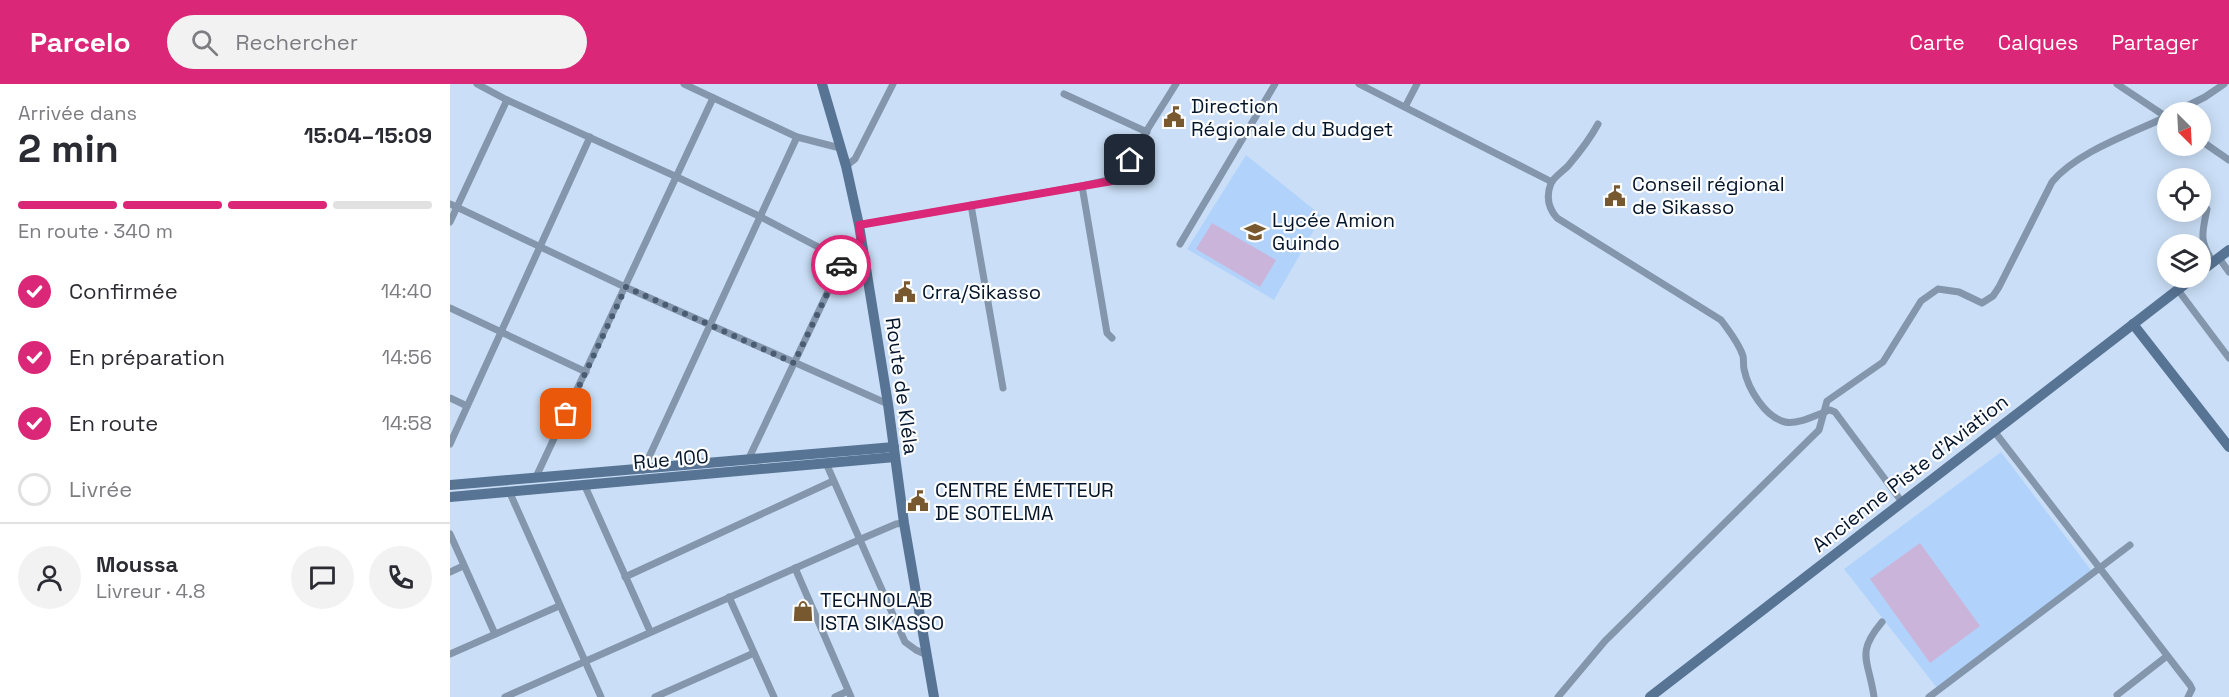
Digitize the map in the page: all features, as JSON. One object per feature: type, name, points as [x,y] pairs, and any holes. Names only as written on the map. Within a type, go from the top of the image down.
[{"type":"street","points":[[477,84],[761,217],[843,260],[866,266]]},
{"type":"street","points":[[684,84],[797,137],[840,148]]},
{"type":"street","name":"Route de Kléla","points":[[822,84],[846,166],[859,225],[888,404],[904,523],[934,697]]},
{"type":"street","points":[[846,166],[855,159],[892,84]]},
{"type":"street","points":[[859,225],[1118,178],[1176,84]]},
{"type":"street","points":[[1180,244],[1275,84]]},
{"type":"street","points":[[1359,84],[1552,182]]},
{"type":"street","points":[[1405,107],[1417,84]]},
{"type":"street","points":[[2117,84],[2157,110]]},
{"type":"street","points":[[2195,102],[2224,84]]},
{"type":"street","points":[[1064,94],[1147,132]]},
{"type":"street","points":[[536,477],[713,98]]},
{"type":"street","points":[[450,222],[454,206],[507,100]]},
{"type":"street","points":[[1558,697],[1605,641],[1819,430],[1827,401],[1883,362],[1921,301],[1938,290],[1959,292],[1982,303],[1993,296],[2052,182],[2090,153],[2157,122]]},
{"type":"street","points":[[1598,124],[1567,166],[1552,182],[1549,206],[1557,218],[1721,320],[1733,336],[1743,356],[1744,370],[1756,399],[1773,415],[1786,423],[1803,420],[1830,410],[1835,412],[1902,502]]},
{"type":"street","points":[[450,444],[590,137]]},
{"type":"street","points":[[644,474],[797,137]]},
{"type":"street","points":[[2211,148],[2229,160]]},
{"type":"street","points":[[1082,186],[1107,333],[1112,338]]},
{"type":"street","points":[[971,205],[1003,388]]},
{"type":"street","points":[[454,206],[626,287],[888,404]]},
{"type":"street","points":[[2204,222],[2201,236],[2203,246],[2229,272]]},
{"type":"street","points":[[748,460],[843,260],[861,240]]},
{"type":"street","points":[[2211,264],[2229,250]]},
{"type":"street","name":"Ancienne Piste d'Aviation","points":[[1650,697],[2180,288]]},
{"type":"street","points":[[2178,290],[2229,358]]},
{"type":"street","points":[[450,308],[586,372]]},
{"type":"street","points":[[2133,324],[2227,440]]},
{"type":"street","points":[[450,398],[467,406]]},
{"type":"street","points":[[1994,431],[2192,689],[2188,697]]},
{"type":"street","points":[[450,485],[536,477],[644,474],[748,460],[894,452]]},
{"type":"street","name":"Rue 100","points":[[450,497],[584,484],[644,474],[826,463],[894,452]]},
{"type":"street","points":[[826,463],[905,642],[916,651],[927,655]]},
{"type":"street","points":[[625,577],[833,481]]},
{"type":"street","points":[[584,484],[650,631]]},
{"type":"street","points":[[509,491],[601,697]]},
{"type":"street","points":[[505,697],[521,694],[584,661],[650,631],[896,524],[904,523]]},
{"type":"street","points":[[450,534],[495,634]]},
{"type":"street","points":[[1929,697],[2130,544]]},
{"type":"street","points":[[450,572],[464,566]]},
{"type":"street","points":[[795,568],[850,694],[835,697]]},
{"type":"street","points":[[729,597],[774,697]]},
{"type":"street","points":[[450,654],[559,606]]},
{"type":"street","points":[[1874,697],[1864,655],[1869,638],[1882,622]]},
{"type":"street","points":[[655,697],[754,653]]},
{"type":"street","points":[[2117,695],[2167,656]]},
{"type":"street","points":[[676,688],[681,697]]},
{"type":"shaded area","name":"Lycée Amion Guindo","points":[[1246,155],[1322,216],[1274,300],[1187,249]]},
{"type":"shaded area","points":[[1212,223],[1276,260],[1260,287],[1196,249]]},
{"type":"shaded area","points":[[2001,452],[2091,570],[1937,688],[1844,569]]},
{"type":"shaded area","points":[[1920,543],[1980,626],[1930,663],[1870,579]]},
{"type":"way so far","points":[[566,414],[626,287],[794,363],[841,265]]},
{"type":"place","name":"Direction Régionale du Budget","points":[[1174,117]]},
{"type":"place","name":"Conseil régional de Sikasso","points":[[1615,196]]},
{"type":"place","name":"Lycée Amion Guindo","points":[[1255,232]]},
{"type":"place","name":"Crra/Sikasso","points":[[905,292]]},
{"type":"place","name":"CENTRE ÉMETTEUR DE SOTELMA","points":[[918,501]]},
{"type":"place","name":"TECHNOLAB ISTA SIKASSO","points":[[803,611]]},
{"type":"route","points":[[841,265],[861,240],[859,225],[1112,181],[1121,175],[1130,160]]}]
